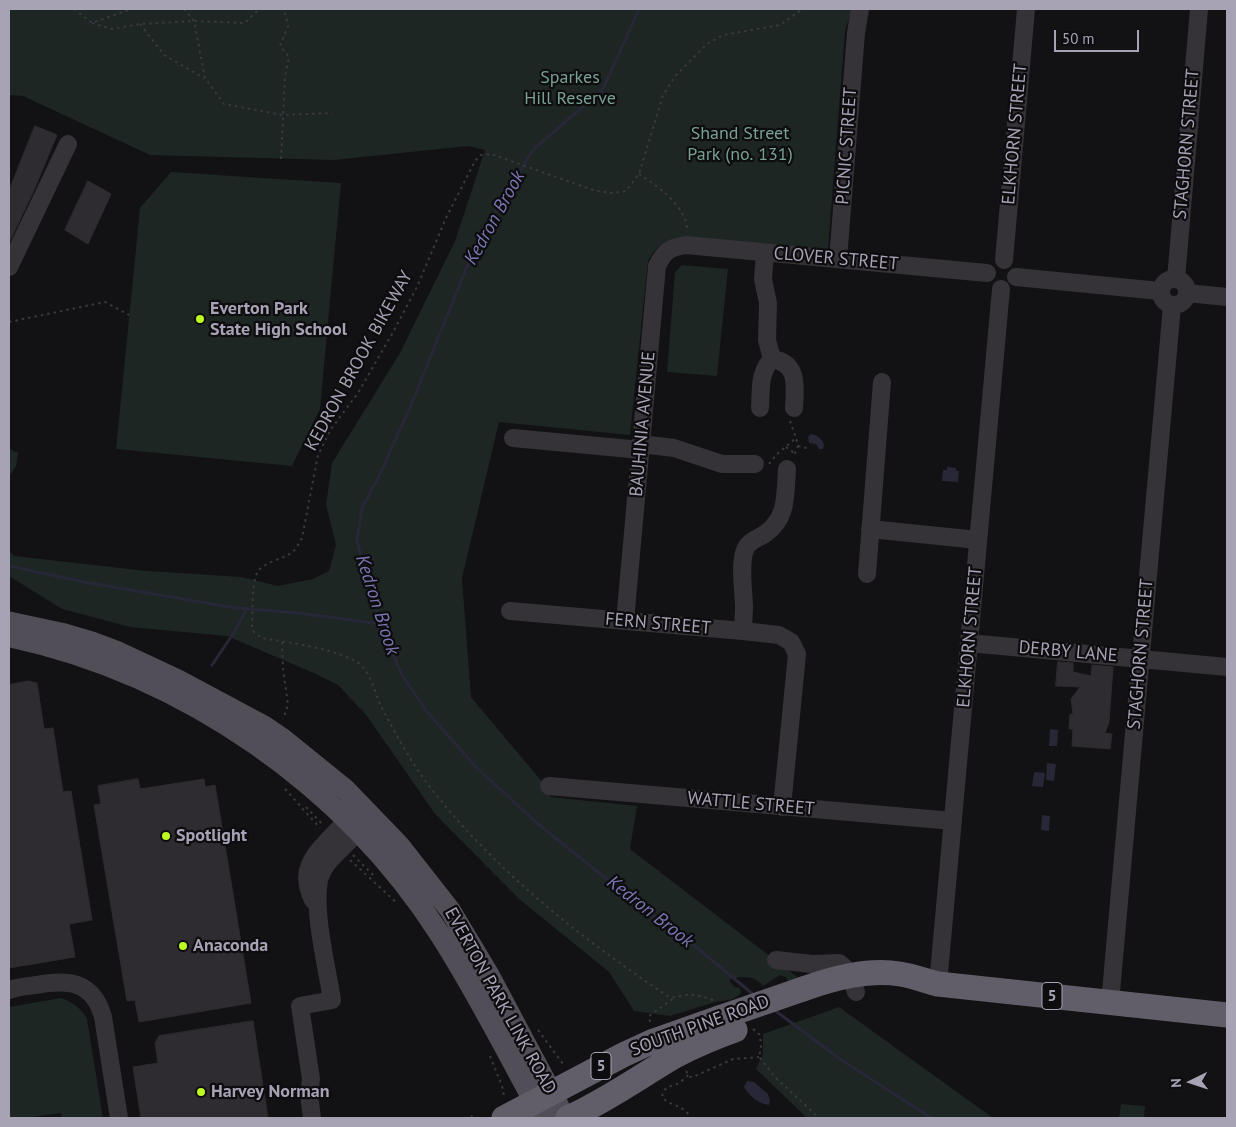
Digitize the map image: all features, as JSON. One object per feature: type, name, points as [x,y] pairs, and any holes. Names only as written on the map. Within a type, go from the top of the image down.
[{"type":"highway","name":"SOUTH PINE ROAD","points":[[503,1108],[543,1104],[623,1055],[651,1042],[882,973],[900,974],[938,984],[1227,1015]]},
{"type":"highway","name":"SOUTH PINE ROAD","points":[[567,1118],[621,1091],[676,1056],[713,1038],[730,1018]]},
{"type":"main road","name":"EVERTON PARK LINK ROAD","points":[[9,622],[92,642],[203,693],[264,726],[346,790],[410,858],[450,910],[489,975],[543,1104]]},
{"type":"main road","name":"EVERTON PARK LINK ROAD","points":[[9,636],[103,664],[164,690],[198,708],[267,753],[295,774],[352,826],[399,878],[441,936],[543,1104],[567,1118]]},
{"type":"street","name":"PICNIC STREET","points":[[838,259],[856,33],[860,9]]},
{"type":"street","name":"ELKHORN STREET","points":[[1004,260],[1026,9]]},
{"type":"street","name":"STAGHORN STREET","points":[[1176,279],[1199,9]]},
{"type":"street","points":[[9,267],[68,144]]},
{"type":"street","name":"CLOVER STREET","points":[[686,245],[987,273]]},
{"type":"street","name":"BAUHINIA AVENUE","points":[[625,621],[657,266],[663,255],[672,248],[686,245]]},
{"type":"street","points":[[765,252],[763,279],[768,303],[767,340],[772,359]]},
{"type":"street","points":[[1004,260],[1012,264],[1016,277],[1009,287],[997,289],[990,284],[987,273],[991,264],[1004,260]]},
{"type":"street","points":[[1016,277],[1160,291]]},
{"type":"street","points":[[1176,279],[1183,282],[1187,293],[1184,301],[1177,306],[1172,306],[1165,302],[1160,295],[1160,291],[1167,280],[1176,279]]},
{"type":"street","name":"ELKHORN STREET","points":[[938,984],[1001,289]]},
{"type":"street","points":[[1187,293],[1227,297]]},
{"type":"street","name":"STAGHORN STREET","points":[[1110,1003],[1172,306]]},
{"type":"street","points":[[760,408],[762,373],[772,359]]},
{"type":"street","points":[[772,359],[781,360],[790,367],[795,382],[794,408]]},
{"type":"street","points":[[867,574],[882,382]]},
{"type":"street","points":[[513,438],[674,448],[722,464],[755,464]]},
{"type":"street","points":[[743,631],[744,606],[742,588],[744,554],[747,546],[753,540],[766,534],[783,514],[787,469]]},
{"type":"street","points":[[870,529],[978,540]]},
{"type":"street","name":"FERN STREET","points":[[510,611],[743,631],[779,635],[791,642],[797,654],[782,807]]},
{"type":"street","name":"DERBY LANE","points":[[969,643],[1227,667]]},
{"type":"street","name":"WATTLE STREET","points":[[549,786],[953,822]]},
{"type":"street","points":[[312,1118],[309,1094],[311,1079],[300,1006],[332,1000],[318,909],[308,887],[308,867],[314,856],[352,826],[367,811]]},
{"type":"street","points":[[776,960],[812,964],[836,963],[844,967],[853,983]]},
{"type":"street","points":[[11,989],[63,981],[83,988],[94,998],[100,1006],[103,1017],[119,1118]]},
{"type":"street","points":[[311,1079],[318,1093],[322,1118]]},
{"type":"path","points":[[74,9],[92,23],[112,29],[140,24],[194,21],[245,23],[259,9]]},
{"type":"path","points":[[92,23],[131,9]]},
{"type":"path","points":[[184,9],[194,21],[205,78]]},
{"type":"path","points":[[281,159],[285,77],[289,57],[280,46],[288,26],[284,9]]},
{"type":"path","points":[[686,245],[687,227],[677,205],[664,191],[639,174],[663,95],[677,74],[707,44],[723,35],[780,25],[803,9]]},
{"type":"path","points":[[140,24],[164,55],[205,78],[224,104],[283,115],[332,113]]},
{"type":"path","name":"KEDRON BROOK BIKEWAY","points":[[639,174],[626,191],[611,193],[593,190],[491,154],[481,155],[470,169],[446,218],[417,287],[392,334],[358,394],[331,429],[318,454],[302,538],[291,553],[263,566],[258,573],[254,590],[252,628],[262,638],[329,652],[357,662],[368,672],[381,705],[402,744],[433,791],[506,870],[544,906],[669,997],[703,996],[730,1018]]},
{"type":"path","points":[[9,322],[106,302],[129,315]]},
{"type":"path","points":[[786,446],[794,453]]},
{"type":"path","points":[[798,446],[806,448],[808,452]]},
{"type":"path","points":[[280,723],[288,705],[283,669],[282,642]]},
{"type":"path","points":[[285,789],[322,831]]},
{"type":"path","points":[[346,856],[394,902],[400,905]]},
{"type":"path","points":[[650,1023],[649,1016],[674,998]]},
{"type":"path","points":[[730,1018],[760,1035],[761,1048],[759,1057]]},
{"type":"path","points":[[487,1049],[502,1086],[504,1094],[503,1108]]},
{"type":"path","points":[[683,1067],[688,1075],[693,1077],[733,1059],[759,1057]]},
{"type":"path","points":[[759,1057],[776,1078],[819,1118]]},
{"type":"path","points":[[688,1075],[678,1083],[666,1087],[663,1090],[662,1097],[666,1102],[686,1110],[690,1118]]},
{"type":"path","points":[[472,1118],[474,1112]]},
{"type":"green space","points":[[9,9],[852,9],[845,31],[828,249],[683,238],[666,242],[658,247],[648,261],[630,435],[499,422],[462,578],[471,697],[549,790],[551,797],[637,806],[630,849],[801,980],[788,981],[786,977],[780,975],[763,986],[752,978],[735,978],[730,979],[730,982],[735,987],[740,988],[741,993],[725,1001],[719,1001],[670,1016],[634,1011],[609,972],[519,899],[435,814],[367,716],[338,685],[227,636],[130,627],[62,609],[9,576],[9,551],[14,556],[147,571],[241,577],[278,586],[313,579],[329,571],[336,545],[326,505],[332,463],[400,353],[455,241],[485,150],[468,146],[334,160],[150,155],[23,96],[9,95]]},
{"type":"green space","points":[[171,172],[341,183],[320,409],[292,466],[116,449],[140,208]]},
{"type":"green space","points":[[682,265],[728,269],[717,376],[667,372],[675,272]]},
{"type":"green space","points":[[9,449],[18,453],[16,466],[9,477]]},
{"type":"green space","points":[[61,998],[76,1006],[87,1019],[103,1118],[62,1118],[61,1113],[25,1118],[9,1118],[9,1007]]},
{"type":"green space","points":[[839,1007],[993,1118],[807,1118],[756,1069],[763,1054],[763,1034]]},
{"type":"green space","points":[[1121,1104],[1145,1106],[1144,1118],[1119,1118]]},
{"type":"shaded area","points":[[811,434],[821,439],[824,445],[823,449],[819,449],[816,444],[809,443],[808,437]]},
{"type":"shaded area","points":[[947,467],[956,468],[956,471],[959,471],[958,482],[942,481],[943,470],[947,470]]},
{"type":"shaded area","points":[[1050,729],[1058,730],[1057,746],[1049,746]]},
{"type":"shaded area","points":[[1047,763],[1056,764],[1054,781],[1046,780]]},
{"type":"shaded area","points":[[1034,772],[1045,773],[1043,787],[1032,786]]},
{"type":"shaded area","points":[[1042,815],[1050,816],[1049,831],[1041,830]]},
{"type":"shaded area","points":[[747,1081],[754,1082],[768,1094],[769,1105],[754,1099],[748,1093],[744,1087]]},
{"type":"building","points":[[35,126],[57,135],[9,243],[9,191]]},
{"type":"building","points":[[88,181],[111,194],[88,244],[65,230]]},
{"type":"building","points":[[1058,662],[1073,663],[1073,672],[1091,676],[1092,665],[1113,667],[1109,722],[1105,733],[1112,734],[1110,749],[1072,746],[1073,729],[1069,729],[1070,714],[1073,714],[1071,699],[1080,687],[1056,686]]},
{"type":"building","points":[[29,681],[37,683],[44,729],[53,728],[63,792],[71,791],[92,920],[69,924],[75,957],[9,968],[9,685]]},
{"type":"building","points":[[138,779],[140,789],[204,779],[205,787],[215,785],[251,1003],[139,1022],[135,1000],[127,1001],[94,805],[101,804],[98,786]]},
{"type":"building","name":"Harvey Norman","points":[[253,1021],[268,1118],[141,1118],[133,1067],[158,1063],[155,1043],[159,1036]]},
{"type":"waterway","name":"Kedron Brook","points":[[639,9],[603,89],[533,150],[477,242],[409,410],[362,508],[357,541],[380,624],[402,675],[427,712],[477,768],[538,824],[643,908],[696,947],[754,995]]},
{"type":"waterway","points":[[9,566],[84,582],[236,608],[299,613],[380,624]]},
{"type":"waterway","points":[[212,665],[235,631],[246,610]]},
{"type":"waterway","name":"Kedron Brook","points":[[773,1009],[840,1059],[931,1118]]},
{"type":"place","name":"Everton Park State High School","points":[[200,319]]},
{"type":"place","name":"Spotlight","points":[[166,836]]},
{"type":"place","name":"Anaconda","points":[[183,946]]},
{"type":"place","name":"Harvey Norman","points":[[201,1092]]},
{"type":"park label","name":"Sparkes Hill Reserve","points":[[570,88]]},
{"type":"park label","name":"Shand Street Park (no. 131)","points":[[740,144]]}]
